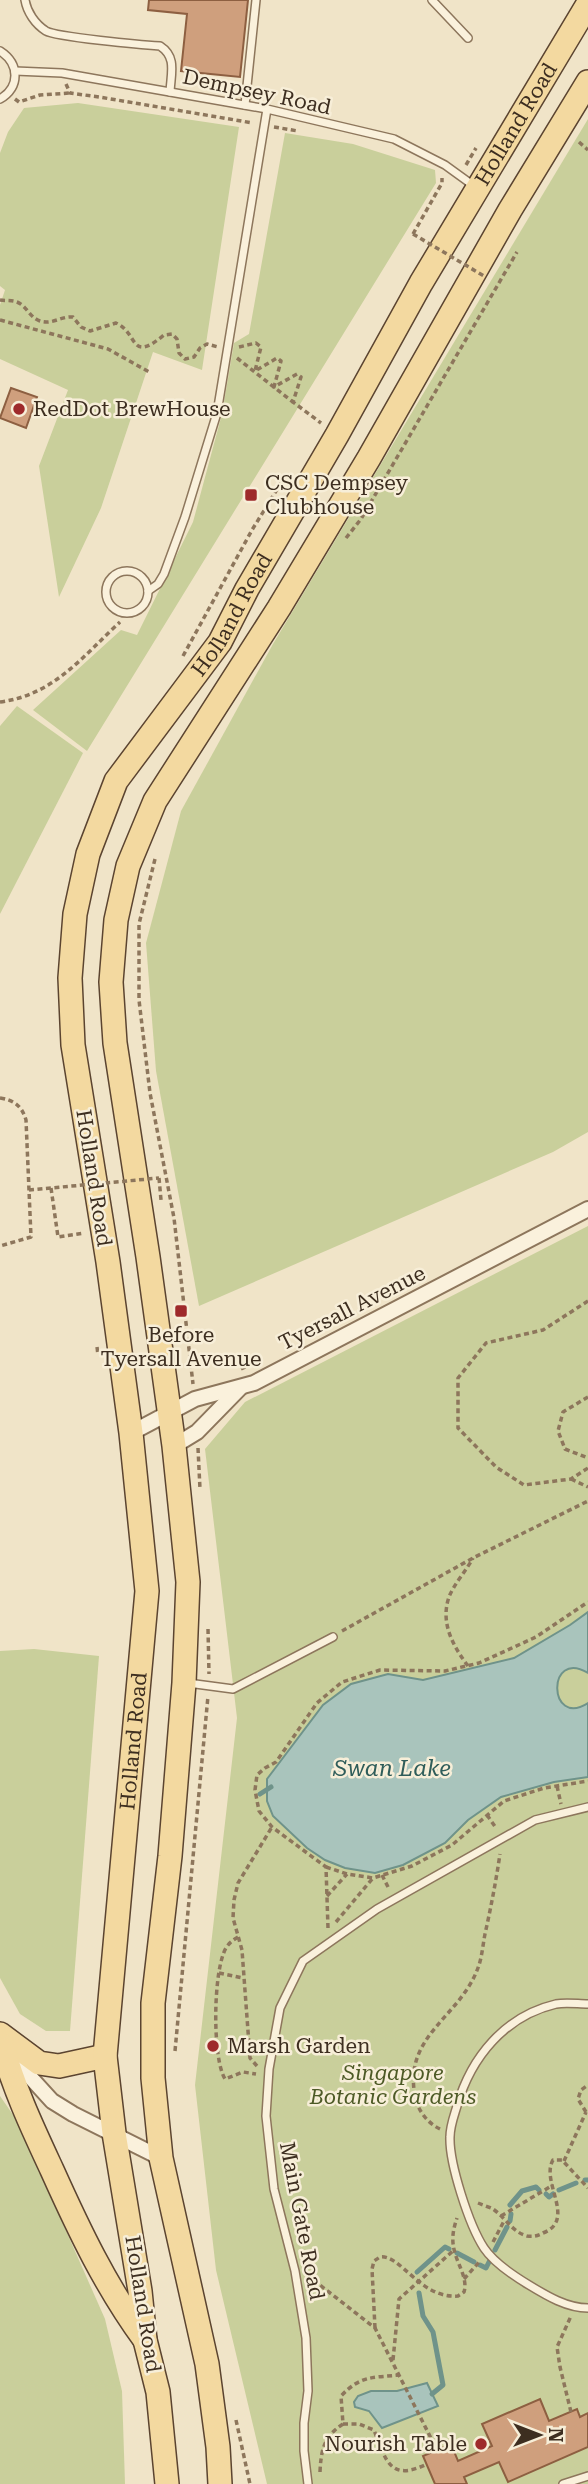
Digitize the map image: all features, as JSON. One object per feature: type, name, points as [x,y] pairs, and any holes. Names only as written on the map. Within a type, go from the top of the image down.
[{"type":"main road","name":"Holland Road","points":[[167,2484],[158,2392],[145,2340],[105,2056],[147,1591],[131,1433],[103,1230],[73,1045],[70,978],[75,914],[88,853],[116,781],[220,642],[247,589],[357,398],[588,4]]},
{"type":"main road","name":"Holland Road","points":[[220,2484],[218,2447],[206,2364],[161,2158],[153,2078],[153,2003],[170,1856],[184,1683],[188,1582],[174,1446],[115,1043],[111,982],[116,920],[128,866],[155,801],[279,608],[369,458],[510,209],[588,82]]},
{"type":"main road","points":[[357,398],[375,407],[394,410]]},
{"type":"main road","points":[[1,2040],[39,2063],[59,2066],[105,2056]]},
{"type":"main road","points":[[1,2040],[12,2083],[86,2246],[121,2307],[145,2340]]},
{"type":"street","name":"Tyersall Avenue","points":[[131,1433],[195,1398],[254,1382],[588,1209]]},
{"type":"street","points":[[174,1446],[197,1432],[241,1387]]},
{"type":"street","points":[[1,2040],[29,2078],[52,2101],[161,2158]]},
{"type":"lane","points":[[25,0],[26,8],[33,19],[47,32],[159,46],[169,52],[172,63],[170,92]]},
{"type":"lane","points":[[245,106],[256,0]]},
{"type":"lane","points":[[432,0],[468,38]]},
{"type":"lane","points":[[0,51],[8,57],[15,71],[15,79],[8,94],[0,99]]},
{"type":"lane","name":"Dempsey Road","points":[[15,71],[62,73],[267,109],[394,139],[445,166],[478,189]]},
{"type":"lane","points":[[148,591],[140,576],[132,571],[115,574],[106,588],[110,605],[117,611],[134,612],[141,607],[148,591],[158,584],[164,574],[185,517],[216,413],[267,109]]},
{"type":"lane","points":[[184,1683],[233,1689],[332,1637]]},
{"type":"lane","name":"Main Gate Road","points":[[308,2484],[304,2451],[304,2423],[309,2391],[306,2338],[295,2271],[274,2189],[266,2116],[280,2008],[303,1962],[377,1909],[535,1820],[588,1807]]},
{"type":"lane","points":[[588,2004],[558,2003],[523,2015],[500,2032],[482,2052],[462,2089],[449,2134],[450,2159],[485,2249],[516,2277],[545,2296],[574,2307],[588,2308]]},
{"type":"lane","points":[[563,2484],[588,2476]]},
{"type":"path","points":[[62,73],[70,93]]},
{"type":"path","points":[[8,94],[19,102],[40,95],[70,93],[264,125]]},
{"type":"path","points":[[579,142],[588,150]]},
{"type":"path","points":[[445,166],[441,168],[442,183],[413,234],[484,276]]},
{"type":"path","points":[[345,539],[361,519],[517,252]]},
{"type":"path","points":[[0,300],[19,303],[40,321],[74,317],[81,327],[90,331],[116,323],[124,327],[133,342],[143,347],[154,344],[164,335],[172,334],[177,339],[179,353],[185,359],[194,357],[200,348],[207,344],[226,350],[337,435]]},
{"type":"path","points":[[0,320],[108,349],[151,373]]},
{"type":"path","points":[[226,350],[256,343],[261,347],[255,371]]},
{"type":"path","points":[[255,371],[277,358],[281,361],[274,387]]},
{"type":"path","points":[[274,387],[297,374],[301,377],[293,402]]},
{"type":"path","points":[[0,702],[16,700],[54,684],[120,622]]},
{"type":"path","points":[[159,848],[147,885],[139,924],[139,1000],[150,1093],[171,1202],[195,1398]]},
{"type":"path","points":[[0,1098],[14,1102],[24,1113],[31,1237],[0,1246]]},
{"type":"path","points":[[29,1190],[159,1178],[162,1204],[171,1202]]},
{"type":"path","points":[[51,1188],[58,1237],[103,1230]]},
{"type":"path","points":[[588,1301],[543,1330],[486,1343],[458,1377],[458,1428],[496,1466],[524,1485],[571,1479],[588,1468]]},
{"type":"path","points":[[588,1397],[563,1412],[558,1431],[565,1449],[588,1458]]},
{"type":"path","points":[[197,1432],[201,1493]]},
{"type":"path","points":[[571,1479],[588,1488]]},
{"type":"path","points":[[332,1637],[473,1558],[588,1501]]},
{"type":"path","points":[[468,1665],[454,1647],[446,1623],[449,1597],[473,1558]]},
{"type":"path","points":[[588,1602],[536,1637],[479,1663],[445,1671],[380,1670],[342,1682],[317,1703],[276,1762],[257,1775],[255,1790],[259,1811],[272,1827],[326,1867],[373,1878],[412,1866],[452,1845],[504,1801],[544,1788],[588,1781]]},
{"type":"path","points":[[174,2056],[209,1686],[208,1621]]},
{"type":"path","points":[[557,1786],[564,1812]]},
{"type":"path","points":[[269,2077],[250,2058],[242,1950],[233,1918],[238,1882],[272,1827]]},
{"type":"path","points":[[449,2134],[429,2121],[416,2101],[413,2086],[416,2056],[429,2033],[455,2007],[479,1967],[503,1839]]},
{"type":"path","points":[[326,1867],[327,1924],[330,1932],[373,1878]]},
{"type":"path","points":[[326,1896],[347,1874]]},
{"type":"path","points":[[238,1937],[225,1949],[219,1973],[216,2027],[221,2072],[225,2079],[243,2072],[269,2077]]},
{"type":"path","points":[[219,1973],[243,1978]]},
{"type":"path","points":[[564,2161],[587,2112],[578,2099],[581,2090],[588,2085]]},
{"type":"path","points":[[501,2216],[553,2185]]},
{"type":"path","points":[[392,2362],[399,2300],[454,2250]]},
{"type":"path","points":[[295,2271],[310,2277],[374,2328],[437,2450]]},
{"type":"path","points":[[570,2412],[557,2347],[574,2307]]},
{"type":"path","points":[[342,2424],[341,2396],[353,2384],[365,2379],[399,2375]]},
{"type":"path","points":[[236,2417],[250,2484]]},
{"type":"path","points":[[320,2469],[324,2443],[332,2430],[342,2424],[359,2424],[374,2430],[385,2457],[396,2470],[408,2472],[427,2464]]},
{"type":"green space","points":[[78,103],[239,127],[202,370],[153,352],[101,508],[59,597],[39,466],[68,390],[0,359],[0,305],[5,290],[0,286],[0,153],[8,132],[24,108]]},
{"type":"green space","points":[[588,119],[588,1132],[553,1152],[199,1306],[156,1071],[146,943],[181,811],[273,644]]},
{"type":"green space","points":[[285,133],[353,144],[435,170],[436,183],[87,751],[33,710],[121,630],[137,635],[193,522],[222,414],[234,343],[249,334]]},
{"type":"green space","points":[[17,706],[83,753],[0,914],[0,726]]},
{"type":"green space","name":"Singapore Botanic Gardens","points":[[588,1226],[588,2484],[267,2484],[216,2270],[195,2085],[237,1718],[205,1449],[245,1402]]},
{"type":"green space","points":[[34,1649],[99,1656],[70,2031],[46,2031],[20,2014],[0,1978],[0,1651]]},
{"type":"green space","points":[[0,2096],[18,2122],[105,2319],[122,2391],[125,2484],[0,2484]]},
{"type":"water","name":"Swan Lake","points":[[588,1612],[588,1673],[574,1668],[565,1671],[559,1678],[557,1688],[559,1698],[565,1706],[575,1708],[588,1703],[588,1777],[554,1782],[501,1797],[468,1820],[445,1843],[403,1865],[375,1873],[345,1868],[325,1860],[307,1848],[273,1816],[267,1801],[267,1779],[323,1705],[351,1684],[388,1674],[423,1680],[514,1658]]},
{"type":"water","points":[[427,2383],[438,2406],[382,2428],[369,2411],[355,2407],[354,2402],[358,2396],[371,2391],[397,2391]]},
{"type":"building","points":[[149,0],[248,0],[240,77],[181,71],[187,14],[148,10]]},
{"type":"building","points":[[11,388],[37,397],[26,428],[0,418]]},
{"type":"building","points":[[540,2399],[549,2421],[577,2409],[580,2417],[588,2413],[588,2447],[508,2482],[499,2462],[464,2477],[467,2484],[435,2484],[423,2456],[451,2444],[458,2461],[492,2446],[482,2424]]},
{"type":"waterway","points":[[260,1794],[271,1787]]},
{"type":"waterway","points":[[559,2190],[576,2183]]},
{"type":"waterway","points":[[510,2205],[522,2191],[536,2187],[539,2190]]},
{"type":"waterway","points":[[546,2194],[549,2197],[553,2194]]},
{"type":"waterway","points":[[510,2221],[511,2214]]},
{"type":"waterway","points":[[495,2250],[507,2227]]},
{"type":"waterway","points":[[417,2272],[445,2247],[449,2249]]},
{"type":"waterway","points":[[457,2253],[474,2262]]},
{"type":"waterway","points":[[480,2265],[486,2268],[490,2260]]},
{"type":"waterway","points":[[419,2293],[423,2316],[433,2332],[443,2385],[432,2394]]},
{"type":"place","name":"RedDot BrewHouse","points":[[19,409]]},
{"type":"place","name":"CSC Dempsey Clubhouse","points":[[251,495]]},
{"type":"place","name":"Before Tyersall Avenue","points":[[181,1311]]},
{"type":"place","name":"Marsh Garden","points":[[213,2046]]},
{"type":"place","name":"Nourish Table","points":[[481,2444]]}]
